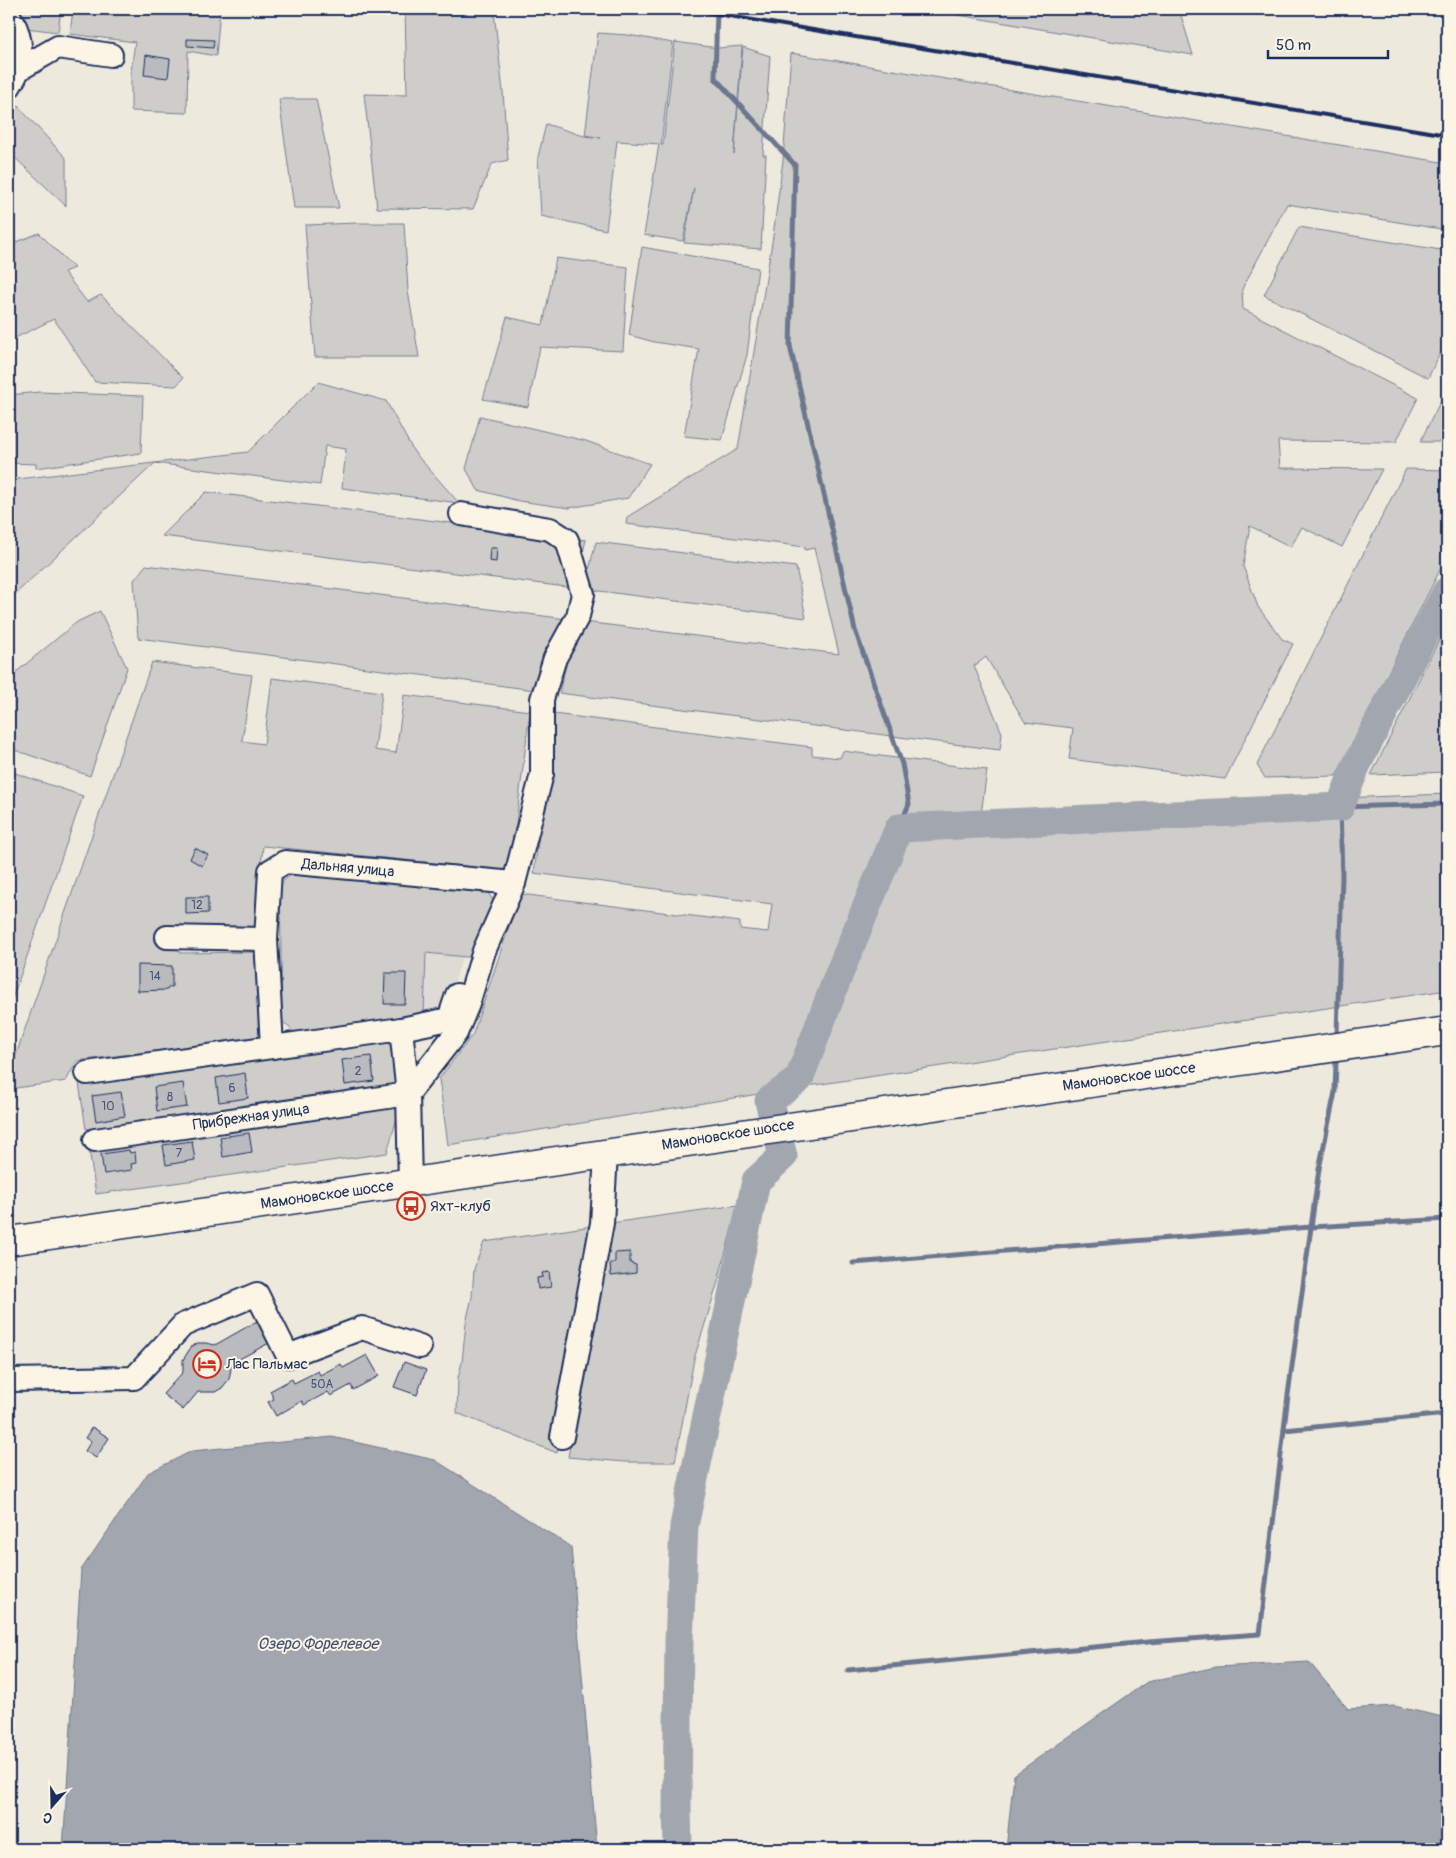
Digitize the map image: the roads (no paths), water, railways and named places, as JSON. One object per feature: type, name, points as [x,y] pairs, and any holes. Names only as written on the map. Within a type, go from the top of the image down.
[{"type":"main road","name":"Мамоновское шоссе","points":[[9,1241],[1447,1031]]},
{"type":"street","points":[[9,16],[14,22],[21,45],[13,79]]},
{"type":"street","points":[[13,79],[58,47],[111,55]]},
{"type":"street","points":[[408,1094],[456,1033],[468,1004],[484,952],[514,884],[542,774],[542,699],[555,658],[578,616],[584,594],[566,540],[550,529],[461,514]]},
{"type":"street","name":"Дальняя улица","points":[[272,1047],[266,939],[270,871],[285,862],[514,884]]},
{"type":"street","points":[[167,937],[266,939]]},
{"type":"street","points":[[87,1073],[401,1029],[449,1019],[467,965]]},
{"type":"street","points":[[401,1029],[408,1094],[410,1183]]},
{"type":"street","name":"Прибрежная улица","points":[[94,1140],[408,1094]]},
{"type":"street","points":[[562,1438],[602,1223],[606,1154]]},
{"type":"street","points":[[9,1380],[134,1378],[183,1326],[257,1294],[288,1356],[362,1328],[420,1347]]},
{"type":"water","name":"Озеро Форелевое","points":[[332,1437],[435,1460],[571,1547],[597,1849],[63,1849],[81,1570],[148,1473],[192,1451]]},
{"type":"water","points":[[1309,1662],[1348,1709],[1394,1706],[1447,1718],[1447,1849],[1006,1849],[1014,1775],[1147,1682],[1216,1667]]},
{"type":"waterway","points":[[717,9],[715,78],[795,165],[790,346],[855,630],[902,764],[909,804],[899,828]]},
{"type":"waterway","points":[[678,1849],[679,1642],[684,1526],[756,1181],[783,1156],[769,1101],[799,1079],[839,974],[899,828],[1340,807],[1356,766],[1447,591]]},
{"type":"waterway","points":[[1337,1033],[1342,876],[1340,807],[1447,804]]},
{"type":"waterway","points":[[848,1670],[1148,1642],[1260,1634],[1288,1395],[1319,1169],[1335,1092],[1336,1062]]},
{"type":"waterway","points":[[853,1263],[1311,1227],[1447,1219]]},
{"type":"waterway","points":[[1284,1430],[1447,1414]]},
{"type":"railway","points":[[687,9],[1447,135]]},
{"type":"place","name":"Яхт-клуб","points":[[411,1206]]},
{"type":"place","name":"Лас Пальмас","points":[[207,1364]]}]
